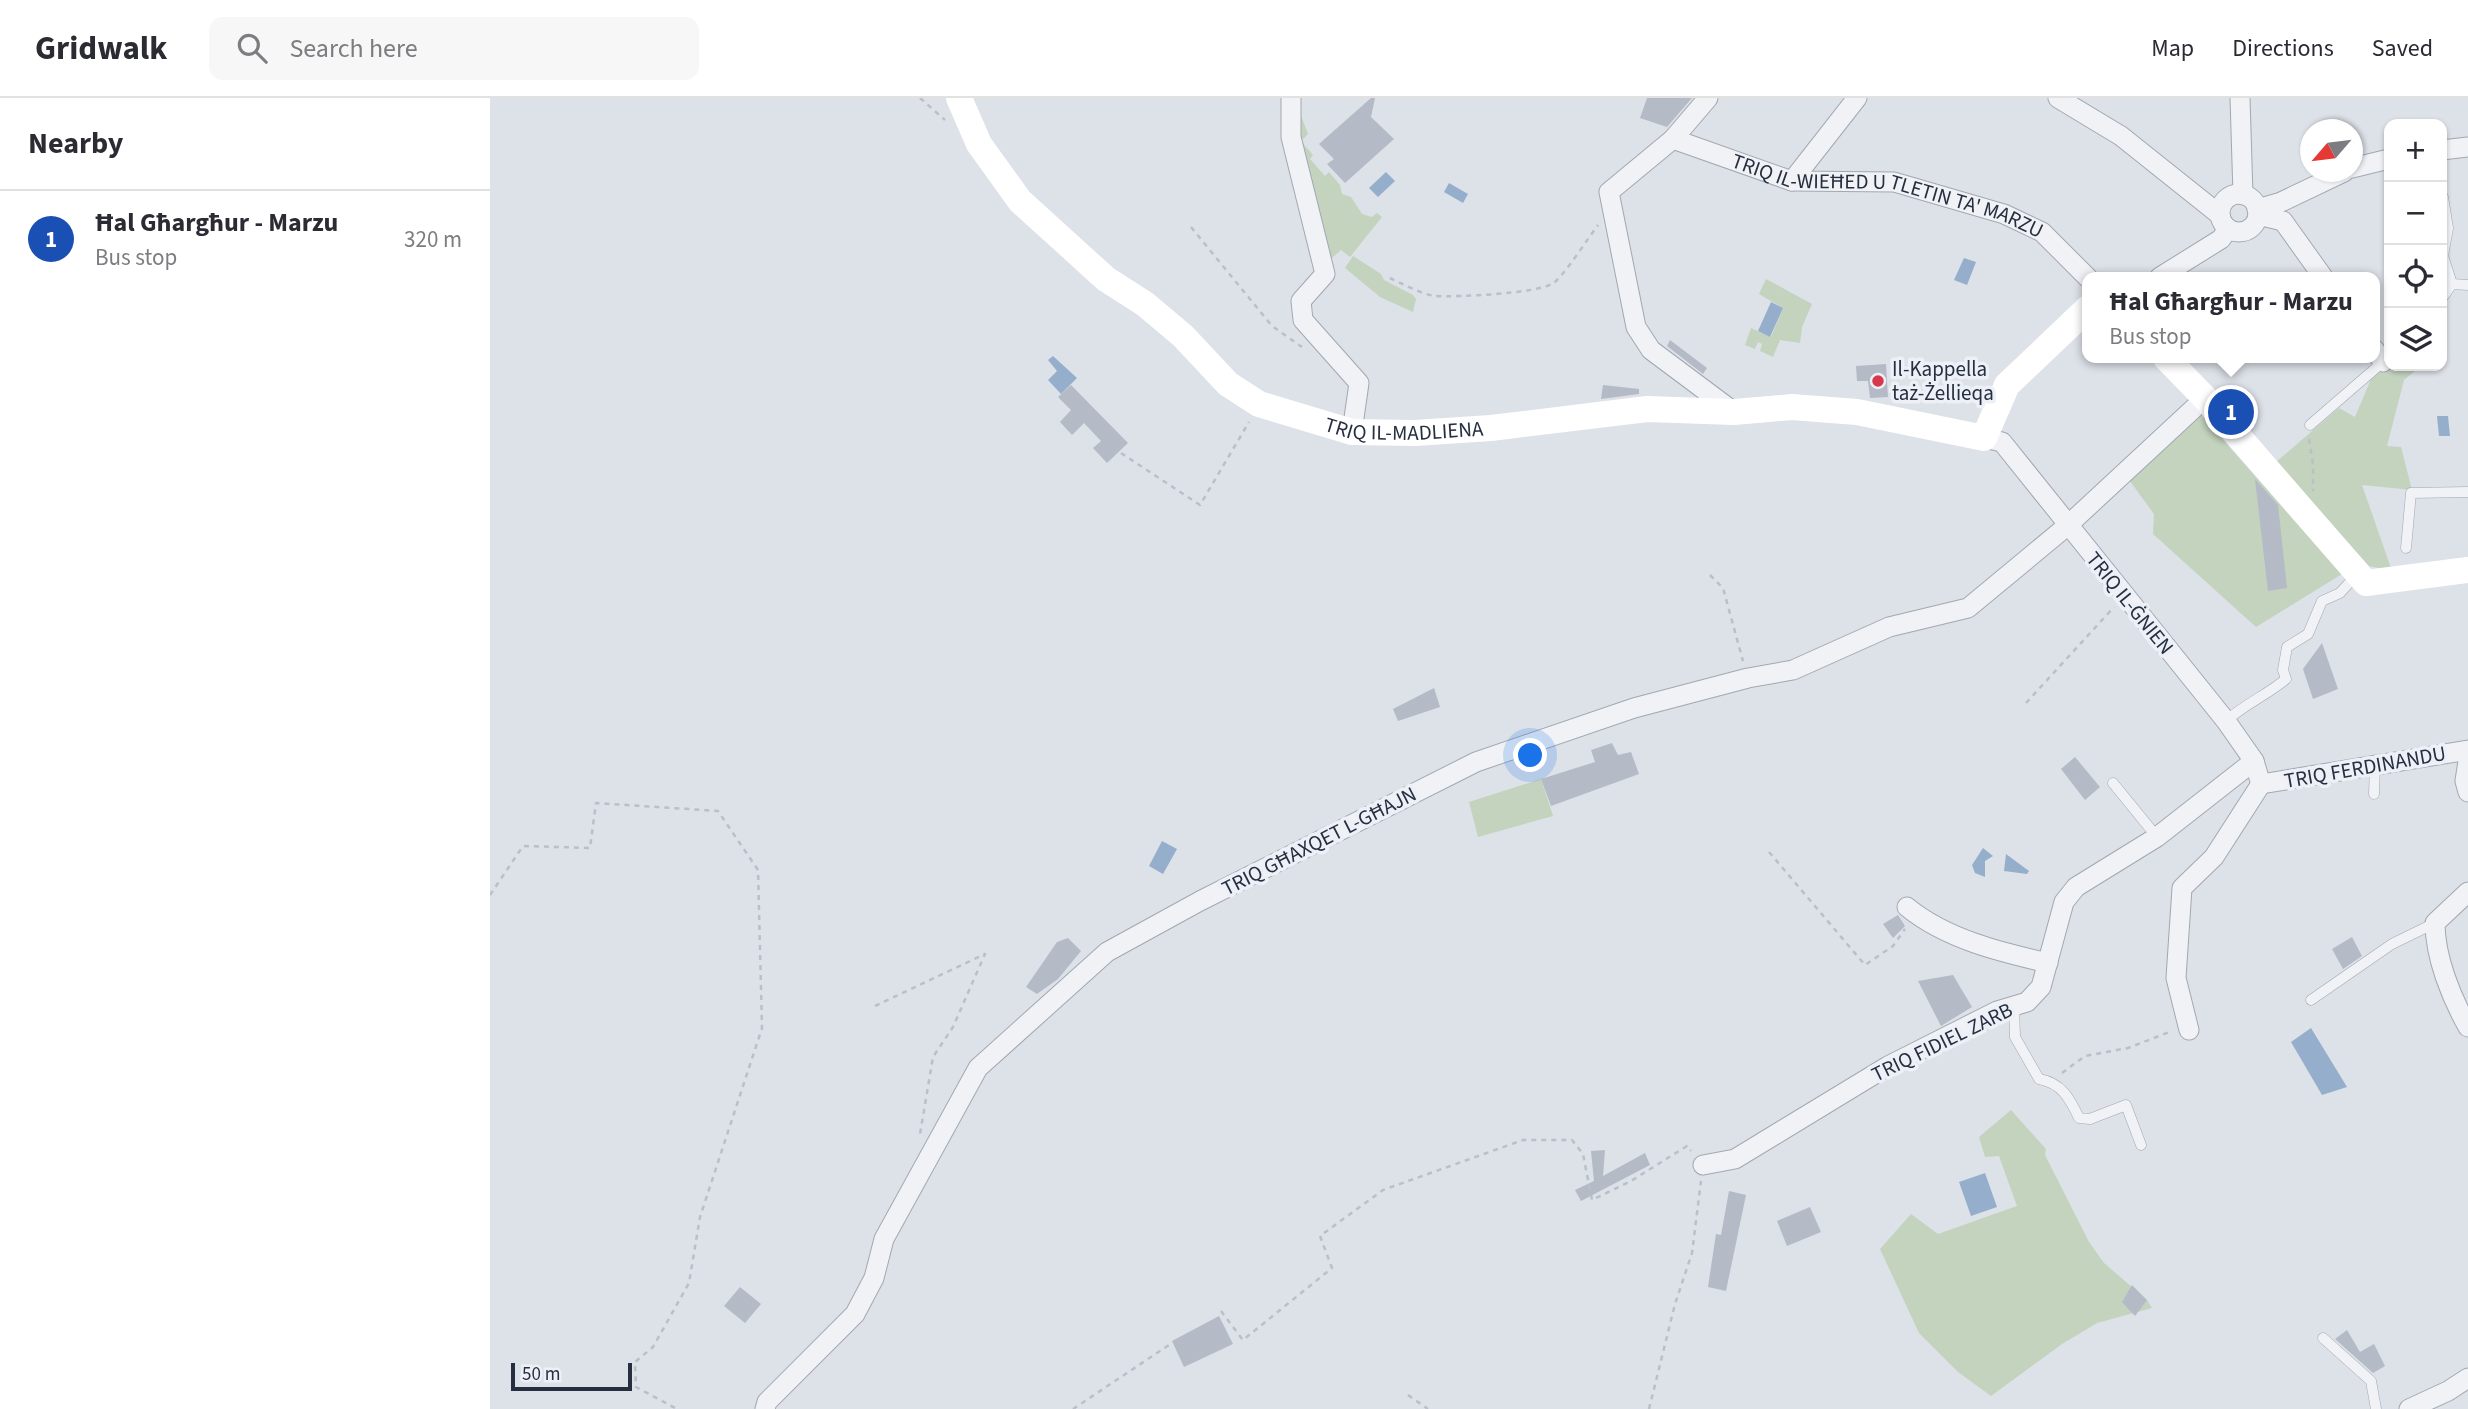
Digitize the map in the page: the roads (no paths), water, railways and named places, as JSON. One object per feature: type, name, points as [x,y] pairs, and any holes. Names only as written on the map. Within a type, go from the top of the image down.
[{"type":"street","name":"TRIQ IL-MADLIENA","points":[[959,98],[979,144],[1020,201],[1106,279],[1146,304],[1183,336],[1228,384],[1259,404],[1352,432],[1415,433],[1491,428],[1647,409],[1734,412],[1792,407],[1857,412],[1984,438]]},
{"type":"street","points":[[1290,98],[1291,137],[1325,274],[1301,301],[1303,320],[1359,383],[1352,432]]},
{"type":"street","points":[[1708,98],[1673,139],[1609,192],[1636,327],[1651,350],[1734,412]]},
{"type":"street","points":[[1793,181],[1857,98]]},
{"type":"street","points":[[2058,98],[2121,136],[2224,222],[2244,232],[2254,225],[2240,98]]},
{"type":"street","name":"TRIQ IL-WIEĦED U TLETIN TA' MARZU","points":[[1673,139],[1793,181],[1894,182],[2004,214],[2042,232],[2082,272]]},
{"type":"street","points":[[2447,149],[2468,147]]},
{"type":"street","points":[[2363,165],[2384,160]]},
{"type":"street","points":[[2253,206],[2281,202],[2323,182]]},
{"type":"street","points":[[2168,272],[2221,239],[2227,199],[2253,206],[2283,221],[2319,272]]},
{"type":"street","points":[[1984,438],[2007,385],[2082,314]]},
{"type":"street","points":[[2171,363],[2205,398],[2365,583],[2468,570]]},
{"type":"street","name":"TRIQ GĦAXQET L-GĦAJN","points":[[765,1409],[767,1402],[855,1314],[874,1279],[884,1239],[978,1068],[1107,952],[1200,901],[1476,762],[1634,708],[1748,678],[1793,670],[1889,628],[1968,608],[2067,526],[2205,398]]},
{"type":"street","name":"TRIQ IL-ĠNIEN","points":[[1984,438],[2003,442],[2067,526],[2226,721],[2254,761],[2261,784]]},
{"type":"street","name":"TRIQ FERDINANDU","points":[[2261,784],[2468,750]]},
{"type":"street","name":"TRIQ FIDIEL ZARB","points":[[1703,1165],[1735,1159],[1888,1066],[1997,1011],[2027,1002],[2041,987],[2064,902],[2076,887],[2157,836],[2254,761]]},
{"type":"street","points":[[2181,1031],[2176,978],[2182,888],[2214,857],[2261,784]]},
{"type":"street","points":[[2468,892],[2435,923],[2435,937],[2462,1002],[2468,1027]]},
{"type":"street","points":[[1911,911],[1926,923],[2004,953],[2048,963]]},
{"type":"street","points":[[2409,1409],[2448,1391],[2468,1378]]},
{"type":"lane","points":[[2445,245],[2443,256],[2452,284]]},
{"type":"lane","points":[[2452,284],[2468,285]]},
{"type":"lane","points":[[2447,291],[2452,284]]},
{"type":"lane","points":[[2310,425],[2375,363]]},
{"type":"lane","points":[[2406,548],[2411,493],[2468,492]]},
{"type":"lane","points":[[2226,721],[2245,705],[2266,696],[2286,679],[2283,670],[2287,646],[2308,634],[2322,601],[2340,593],[2358,573]]},
{"type":"lane","points":[[2374,794],[2375,765]]},
{"type":"lane","points":[[2113,783],[2157,836]]},
{"type":"lane","points":[[2311,1000],[2392,944],[2435,923]]},
{"type":"lane","points":[[2014,1006],[2015,1037],[2039,1079],[2050,1081],[2068,1094],[2079,1118],[2090,1119],[2126,1105],[2141,1145]]},
{"type":"lane","points":[[2323,1338],[2371,1381],[2376,1409]]},
{"type":"water","points":[[1386,172],[1395,181],[1378,197],[1369,188]]},
{"type":"water","points":[[1449,183],[1468,194],[1463,203],[1444,192]]},
{"type":"water","points":[[1964,258],[1976,262],[1967,285],[1954,280]]},
{"type":"water","points":[[1771,302],[1783,308],[1770,337],[1758,331]]},
{"type":"water","points":[[1053,356],[1077,378],[1061,394],[1048,380],[1057,371],[1048,360]]},
{"type":"water","points":[[2437,416],[2448,416],[2450,436],[2439,436]]},
{"type":"water","points":[[1162,841],[1177,849],[1163,874],[1149,866]]},
{"type":"water","points":[[1983,848],[1993,856],[1985,861],[1985,877],[1975,873],[1972,865]]},
{"type":"water","points":[[2006,854],[2029,871],[2027,874],[2004,871]]},
{"type":"water","points":[[2311,1028],[2347,1087],[2322,1095],[2291,1042]]},
{"type":"water","points":[[1985,1173],[1997,1207],[1971,1216],[1959,1182]]},
{"type":"place","name":"Il-Kappella taż-Żellieqa","points":[[1878,381]]},
{"type":"place","name":"Ħal Għargħur - Marzu","points":[[2231,412]]}]
